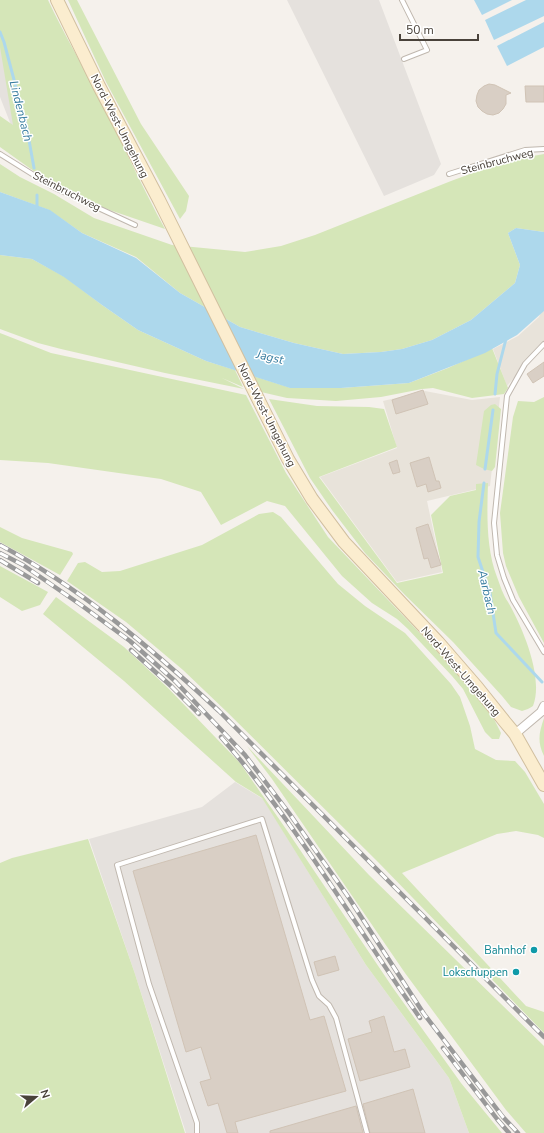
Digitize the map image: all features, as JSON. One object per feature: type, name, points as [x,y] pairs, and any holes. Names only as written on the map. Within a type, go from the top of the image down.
[{"type":"main road","name":"Nord-West-Umgehung","points":[[57,0],[98,86],[159,200],[288,459],[312,499],[344,542],[477,687],[515,734],[544,785]]},
{"type":"street","points":[[515,734],[541,712],[544,706]]},
{"type":"lane","points":[[402,0],[427,50],[404,59]]},
{"type":"lane","name":"Steinbruchweg","points":[[449,174],[525,150],[544,149]]},
{"type":"lane","name":"Steinbruchweg","points":[[0,154],[53,187],[135,225]]},
{"type":"lane","points":[[544,344],[525,364],[507,396],[494,523],[497,555],[504,578],[513,600],[544,652]]},
{"type":"lane","points":[[197,1133],[197,1123],[149,984],[117,865],[262,818],[312,980],[319,996],[329,1005],[336,1018],[367,1133]]},
{"type":"shaded area","points":[[287,0],[379,0],[441,164],[434,175],[384,196]]},
{"type":"shaded area","points":[[0,37],[26,129],[13,130],[0,97]]},
{"type":"shaded area","points":[[544,305],[544,343],[507,386],[493,349],[518,336],[539,317]]},
{"type":"shaded area","points":[[425,391],[472,400],[500,397],[490,486],[427,501],[442,572],[397,582],[320,477],[397,448],[383,401]]},
{"type":"shaded area","points":[[235,782],[263,799],[366,965],[449,1078],[469,1133],[186,1133],[135,974],[89,839],[202,807]]},
{"type":"green space","points":[[0,0],[48,0],[98,95],[165,229],[95,205],[35,172],[0,147],[0,116],[13,125],[0,47]]},
{"type":"green space","points":[[68,0],[77,0],[141,124],[189,196],[186,211],[180,219],[106,82]]},
{"type":"green space","points":[[544,154],[544,232],[516,228],[508,233],[520,265],[515,283],[471,320],[432,340],[402,349],[381,352],[343,354],[294,343],[240,327],[180,293],[136,257],[82,233],[49,210],[0,192],[0,164],[20,177],[54,194],[94,218],[172,245],[245,252],[281,246],[315,235],[505,161]]},
{"type":"green space","points":[[0,255],[32,259],[65,277],[138,330],[206,361],[235,370],[243,387],[222,378],[244,389],[165,373],[61,349],[38,343],[0,329]]},
{"type":"green space","points":[[0,333],[51,353],[246,395],[286,473],[328,537],[455,670],[493,717],[501,733],[499,739],[492,739],[485,732],[463,689],[452,676],[397,619],[372,603],[342,576],[285,506],[267,501],[221,525],[201,492],[161,479],[48,463],[0,460]]},
{"type":"green space","points":[[492,348],[508,388],[504,394],[472,398],[433,388],[381,397],[336,401],[287,398],[261,392],[253,376],[291,388],[341,388],[409,383],[448,368]]},
{"type":"green space","points":[[544,397],[544,643],[519,597],[506,566],[503,553],[500,513],[513,417],[518,401],[534,402]]},
{"type":"green space","points":[[269,399],[317,406],[369,407],[384,409],[397,447],[319,477],[397,583],[443,573],[431,515],[450,496],[476,490],[476,484],[488,483],[489,543],[493,566],[502,590],[520,625],[530,653],[536,682],[536,695],[533,706],[522,711],[511,707],[453,642],[365,553],[310,478]]},
{"type":"green space","points":[[495,404],[501,409],[495,467],[492,471],[476,465],[484,411],[491,405]]},
{"type":"green space","points":[[273,512],[281,517],[338,584],[365,606],[405,633],[451,684],[460,697],[470,726],[475,749],[496,760],[515,761],[525,772],[544,804],[544,838],[538,835],[516,831],[497,834],[402,873],[526,1006],[544,1012],[544,1033],[378,862],[183,670],[126,622],[67,581],[78,563],[85,562],[102,572],[120,571],[202,545],[259,514]]},
{"type":"green space","points":[[0,527],[22,538],[72,552],[73,554],[60,575],[0,542]]},
{"type":"green space","points":[[0,566],[48,592],[40,605],[22,611],[0,597]]},
{"type":"green space","points":[[56,597],[124,647],[168,688],[240,763],[393,988],[461,1083],[502,1133],[469,1133],[449,1078],[366,965],[262,798],[236,782],[124,681],[43,614]]},
{"type":"green space","points":[[544,718],[544,756],[540,746],[540,737]]},
{"type":"green space","points":[[247,746],[369,875],[544,1046],[544,1133],[526,1133],[506,1110],[405,973],[272,779]]},
{"type":"green space","points":[[88,839],[135,974],[185,1133],[0,1133],[0,863],[12,858]]},
{"type":"water","points":[[474,0],[512,0],[482,15]]},
{"type":"water","points":[[526,0],[544,0],[544,16],[494,40],[485,20]]},
{"type":"water","points":[[544,22],[544,47],[507,66],[497,46]]},
{"type":"water","name":"Jagst","points":[[0,192],[50,210],[82,233],[136,258],[180,293],[240,327],[294,343],[343,354],[381,352],[402,349],[432,340],[471,320],[515,283],[520,265],[508,233],[516,228],[544,232],[544,311],[517,335],[485,353],[409,383],[341,388],[290,388],[206,361],[138,330],[64,277],[32,259],[0,255]]},
{"type":"building","points":[[489,84],[495,85],[511,93],[506,95],[506,104],[503,109],[499,113],[493,115],[482,111],[478,107],[476,101],[479,90]]},
{"type":"building","points":[[525,86],[544,86],[544,102],[526,102]]},
{"type":"building","points":[[544,362],[544,376],[533,383],[527,374]]},
{"type":"building","points":[[423,390],[428,404],[396,414],[392,400]]},
{"type":"building","points":[[429,457],[436,481],[439,481],[441,488],[428,492],[426,484],[417,487],[410,463]]},
{"type":"building","points":[[397,460],[400,472],[393,474],[389,463]]},
{"type":"building","points":[[428,524],[441,565],[431,568],[428,558],[424,559],[416,528]]},
{"type":"building","points":[[256,835],[310,1020],[324,1016],[346,1091],[235,1122],[238,1133],[227,1133],[218,1103],[208,1106],[200,1082],[211,1079],[201,1047],[186,1052],[133,871]]},
{"type":"building","points":[[335,956],[339,970],[318,976],[314,962]]},
{"type":"building","points":[[384,1016],[394,1052],[405,1049],[410,1067],[360,1081],[348,1039],[372,1032],[369,1021]]},
{"type":"building","points":[[413,1089],[425,1133],[370,1133],[363,1104]]},
{"type":"building","points":[[356,1106],[363,1133],[270,1133],[270,1131]]},
{"type":"waterway","name":"Lindenbach","points":[[0,32],[27,129],[34,168]]},
{"type":"waterway","name":"Lindenbach","points":[[37,195],[37,209]]},
{"type":"waterway","name":"Aarbach","points":[[495,394],[497,374],[506,339]]},
{"type":"waterway","name":"Aarbach","points":[[485,469],[493,410]]},
{"type":"waterway","name":"Aarbach","points":[[484,483],[479,522],[478,557],[490,593],[496,633],[542,682]]},
{"type":"railway","points":[[0,545],[59,581],[115,621],[168,665],[219,711],[544,1037]]},
{"type":"railway","points":[[0,553],[23,565],[130,641],[175,681],[245,755],[289,813],[349,898],[424,1014],[503,1117],[518,1133]]},
{"type":"railway","points":[[0,560],[38,583]]},
{"type":"railway","points":[[131,650],[199,714]]},
{"type":"railway","points":[[221,737],[249,770],[300,839],[420,1018]]},
{"type":"railway","points":[[443,1048],[509,1133]]},
{"type":"place","name":"Bahnhof","points":[[534,950]]},
{"type":"place","name":"Lokschuppen","points":[[516,972]]}]
